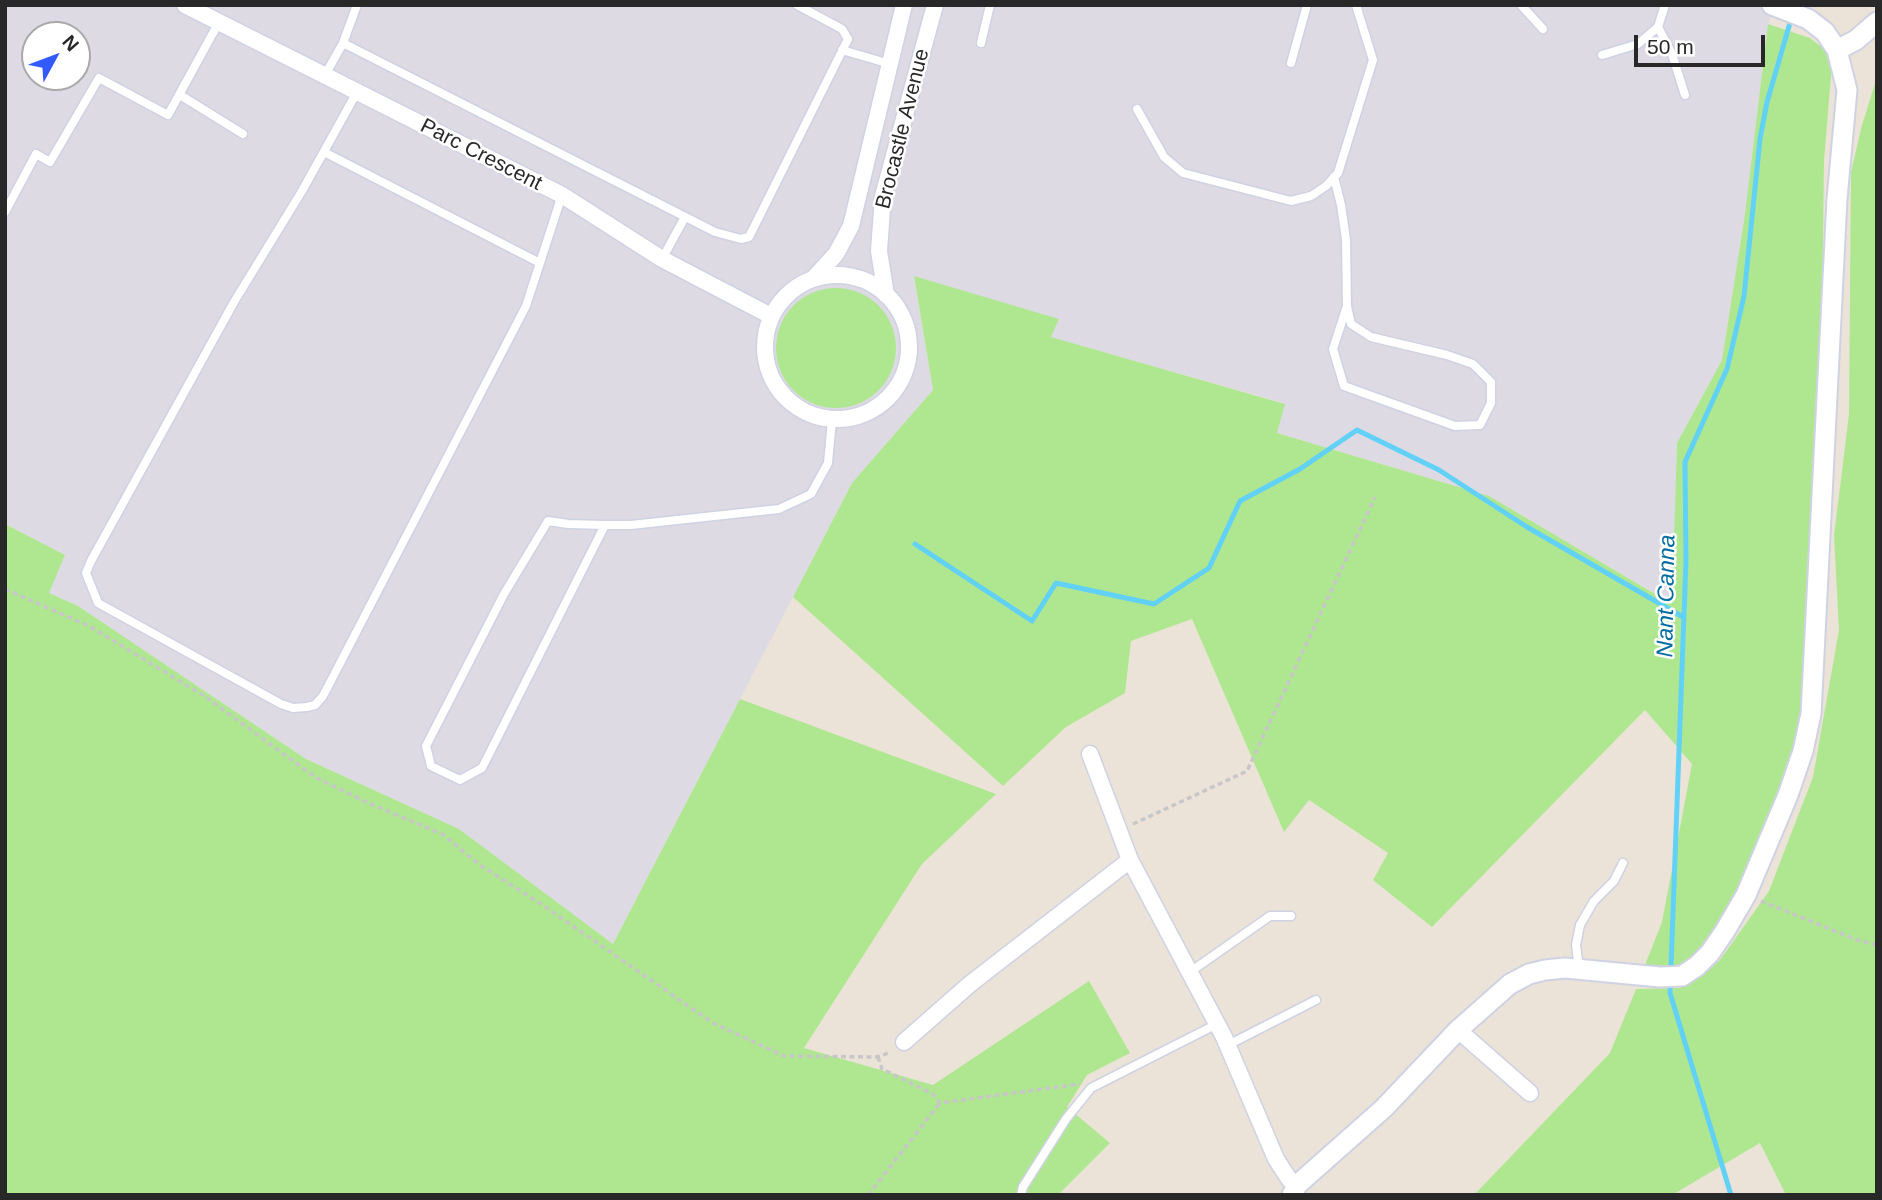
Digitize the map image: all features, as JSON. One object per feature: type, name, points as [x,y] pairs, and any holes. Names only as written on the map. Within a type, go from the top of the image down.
[{"type":"street","name":"Parc Crescent","points":[[185,5],[562,195],[662,259],[771,316]]},
{"type":"street","name":"Brocastle Avenue","points":[[814,278],[836,254],[851,226],[904,5]]},
{"type":"street","name":"Brocastle Avenue","points":[[886,295],[878,251],[883,196],[935,5]]},
{"type":"street","points":[[1090,754],[1130,860],[1228,1045],[1276,1159],[1294,1190],[1384,1108],[1458,1030],[1495,996],[1529,974],[1545,970],[1579,970],[1682,976],[1710,953],[1746,895],[1788,795],[1803,751],[1811,714],[1837,199],[1847,90],[1837,50],[1825,32],[1808,19],[1772,5]]},
{"type":"street","points":[[1837,50],[1856,40],[1877,22]]},
{"type":"street","points":[[852,276],[871,283],[899,310],[907,328],[908,357],[899,385],[886,400],[870,412],[852,419],[832,420],[812,416],[794,407],[780,393],[769,375],[764,356],[765,335],[771,316],[781,300],[796,287],[814,278],[852,276]]},
{"type":"street","points":[[904,1042],[970,984],[1130,860]]},
{"type":"street","points":[[1458,1030],[1530,1093]]},
{"type":"lane","points":[[324,76],[343,43],[357,5]]},
{"type":"lane","points":[[343,43],[715,232],[741,239],[749,237],[848,39],[842,29],[797,5]]},
{"type":"lane","points":[[1291,63],[1307,5]]},
{"type":"lane","points":[[1137,108],[1164,157],[1183,173],[1290,201],[1311,195],[1326,186],[1338,173],[1373,60],[1356,5]]},
{"type":"lane","points":[[1521,5],[1543,29]]},
{"type":"lane","points":[[1602,55],[1638,44],[1658,27],[1665,5]]},
{"type":"lane","points":[[981,43],[986,6]]},
{"type":"lane","points":[[5,212],[36,154],[50,162],[99,78],[168,115],[219,22]]},
{"type":"lane","points":[[1658,27],[1672,54],[1685,95]]},
{"type":"lane","points":[[842,50],[890,64]]},
{"type":"lane","points":[[357,92],[234,302],[86,573],[98,603],[281,704],[293,708],[307,707],[315,705],[323,696],[526,306],[562,195]]},
{"type":"lane","points":[[180,95],[243,134]]},
{"type":"lane","points":[[324,152],[540,262]]},
{"type":"lane","points":[[1334,177],[1346,240],[1347,306],[1351,324],[1371,337],[1474,364],[1490,382],[1491,403],[1480,425],[1455,426],[1344,386],[1333,349],[1347,306]]},
{"type":"lane","points":[[662,259],[685,217]]},
{"type":"lane","points":[[606,525],[482,768],[460,780],[431,766],[426,746],[504,594],[548,522],[606,525],[657,523],[779,509],[811,495],[828,463],[832,420]]},
{"type":"lane","points":[[1579,970],[1576,945],[1580,925],[1594,901],[1614,881],[1623,863]]},
{"type":"lane","points":[[1190,972],[1270,916],[1292,916]]},
{"type":"lane","points":[[1228,1045],[1316,1000]]},
{"type":"lane","points":[[1021,1195],[1023,1187],[1066,1119],[1091,1088],[1217,1024]]},
{"type":"path","points":[[1119,830],[1247,771],[1375,497]]},
{"type":"path","points":[[5,589],[89,625],[206,696],[315,777],[442,834],[480,865],[713,1023],[784,1056],[878,1057],[893,1051],[904,1042]]},
{"type":"path","points":[[1746,895],[1857,940],[1877,945]]},
{"type":"path","points":[[878,1057],[883,1069],[933,1094],[940,1103]]},
{"type":"path","points":[[868,1195],[940,1103],[1082,1084],[1091,1088]]},
{"type":"shaded area","points":[[5,5],[1774,5],[1768,25],[1745,214],[1722,360],[1677,443],[1673,604],[1489,496],[1277,433],[1284,403],[1050,337],[1059,320],[914,277],[933,390],[852,483],[613,944],[459,829],[306,759],[78,606],[48,593],[65,555],[5,524]]},
{"type":"green space","points":[[1768,24],[1810,38],[1824,49],[1832,64],[1824,160],[1822,330],[1803,702],[1792,753],[1771,812],[1718,932],[1697,956],[1680,966],[1645,965],[1662,922],[1692,764],[1645,710],[1432,927],[1373,880],[1388,853],[1309,800],[1284,832],[1192,619],[1131,641],[1125,693],[1066,727],[1003,786],[793,597],[852,483],[933,390],[914,276],[1059,319],[1051,337],[1285,404],[1277,433],[1489,496],[1672,604],[1677,443],[1722,360],[1745,214]]},
{"type":"green space","points":[[1877,77],[1877,1195],[1786,1195],[1760,1143],[1672,1195],[1474,1195],[1610,1053],[1636,989],[1680,988],[1708,971],[1720,960],[1769,891],[1813,777],[1839,630],[1834,536],[1849,414],[1851,172]]},
{"type":"green space","points":[[836,288],[859,293],[878,306],[891,325],[896,348],[891,371],[878,390],[859,403],[836,408],[813,403],[794,390],[781,371],[776,348],[781,325],[794,306],[813,293]]},
{"type":"green space","points":[[5,524],[65,555],[49,593],[78,606],[306,759],[459,829],[613,944],[740,699],[996,794],[922,864],[804,1048],[933,1085],[1089,981],[1130,1053],[1087,1075],[1067,1107],[1110,1143],[1058,1195],[5,1195]]},
{"type":"waterway","name":"Nant Canna","points":[[1731,1195],[1670,993],[1686,561],[1685,462],[1727,369],[1744,296],[1760,139],[1767,102],[1792,16]]},
{"type":"waterway","points":[[915,544],[1032,621],[1056,583],[1154,604],[1209,568],[1240,501],[1300,469],[1357,430],[1439,470],[1527,527],[1683,617]]}]
